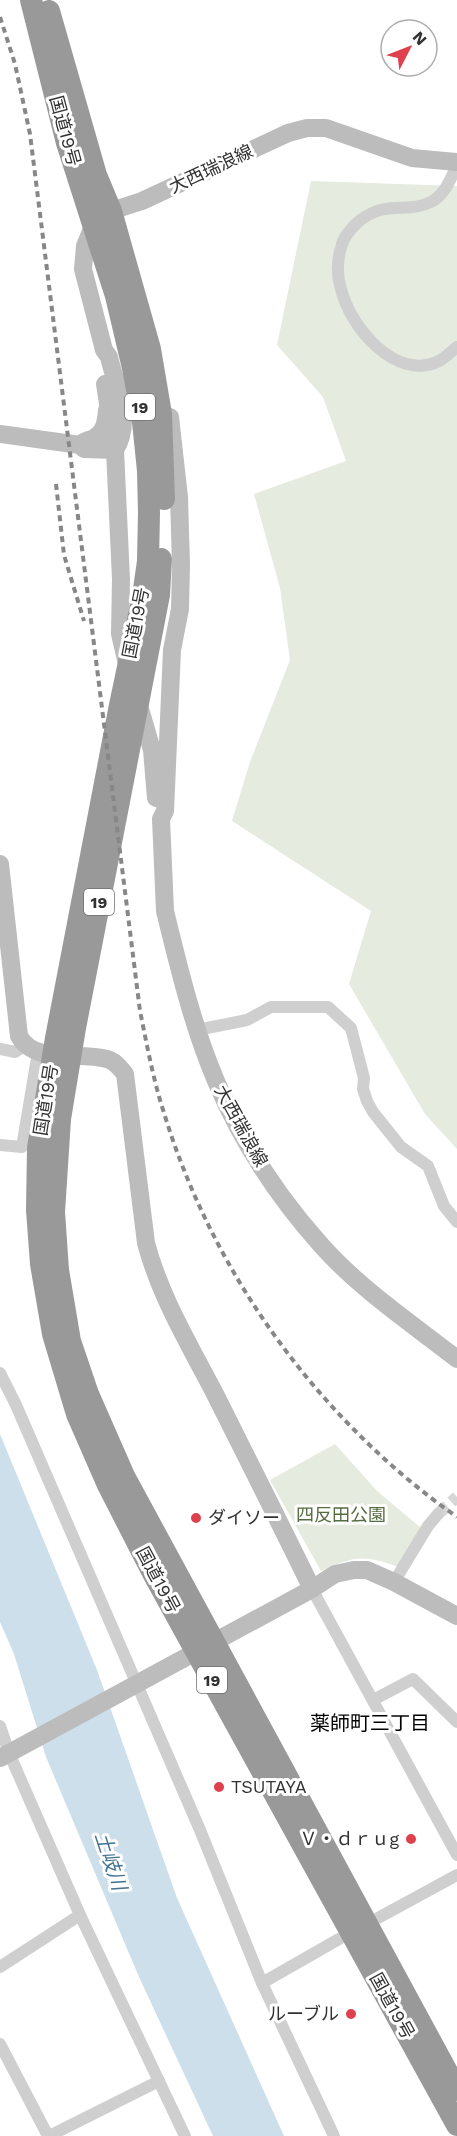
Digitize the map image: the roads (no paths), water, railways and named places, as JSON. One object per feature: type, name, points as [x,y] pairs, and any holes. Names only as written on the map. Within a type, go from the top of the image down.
[{"type":"highway","name":"国道19号","points":[[31,0],[67,143],[102,217],[150,350],[161,414],[163,454],[164,524],[45,1211],[70,1341],[88,1394],[124,1476],[205,1647],[457,2125]]},
{"type":"highway","name":"国道19号","points":[[46,0],[96,175],[118,306],[143,422],[148,471],[148,561],[151,596]]},
{"type":"highway","name":"国道19号","points":[[205,1647],[457,2090]]},
{"type":"main road","name":"大西瑞浪線","points":[[102,217],[142,201],[288,133],[307,128],[326,128],[412,158],[457,164]]},
{"type":"main road","points":[[102,217],[85,246],[84,269],[122,411],[122,436],[115,450]]},
{"type":"main road","points":[[104,350],[101,359],[115,450],[121,579],[120,634],[153,750],[157,811],[161,819]]},
{"type":"main road","points":[[150,350],[161,375],[172,426],[179,497],[182,565],[180,609],[172,650],[165,810],[161,819]]},
{"type":"main road","points":[[77,445],[96,436],[106,425],[108,404]]},
{"type":"main road","points":[[0,440],[0,434],[77,445],[84,449],[115,450]]},
{"type":"main road","points":[[126,659],[136,664],[168,660],[172,650]]},
{"type":"main road","name":"大西瑞浪線","points":[[161,819],[165,911],[197,1030],[216,1081],[240,1131],[277,1188],[321,1245],[360,1283],[457,1359]]},
{"type":"main road","points":[[0,864],[19,1036],[31,1049],[108,1059],[118,1065],[125,1074],[146,1243],[153,1269],[312,1589]]},
{"type":"main road","points":[[9,1753],[312,1589],[335,1574],[367,1570],[394,1581],[457,1616]]},
{"type":"street","points":[[457,164],[448,184],[431,202],[375,211],[351,229],[343,240],[338,271],[341,290],[352,317],[378,349],[397,361],[414,365],[429,364],[440,360],[457,347]]},
{"type":"street","points":[[197,1030],[247,1020],[271,1007],[328,1007],[351,1028],[364,1078],[363,1089],[373,1112],[401,1147],[428,1166],[444,1206],[457,1222]]},
{"type":"street","points":[[0,1049],[15,1052],[31,1049],[22,1147],[0,1145]]},
{"type":"street","points":[[0,1373],[16,1405],[135,1685],[200,1830],[262,1983],[333,2136]]},
{"type":"street","points":[[394,1581],[438,1514]]},
{"type":"street","points":[[312,1589],[457,1855]]},
{"type":"street","points":[[373,1700],[413,1679],[457,1722]]},
{"type":"street","points":[[0,1726],[9,1753],[80,1915],[185,2136]]},
{"type":"street","points":[[378,1918],[457,1875]]},
{"type":"street","points":[[0,1967],[80,1915]]},
{"type":"street","points":[[262,1983],[339,1940]]},
{"type":"street","points":[[0,2044],[48,2136],[159,2081]]},
{"type":"water","name":"土岐川","points":[[0,1434],[97,1670],[177,1898],[284,2136],[213,2136],[139,1977],[46,1757],[14,1654],[0,1622]]},
{"type":"tunnel","points":[[438,1514],[457,1497]]},
{"type":"railway","points":[[0,17],[15,64],[30,134],[140,1011],[160,1100],[185,1173],[211,1230],[242,1286],[277,1339],[317,1389],[360,1436],[407,1478],[457,1517]]},
{"type":"railway","points":[[56,484],[64,555],[84,621]]},
{"type":"place","name":"ダイソー","points":[[196,1518]]},
{"type":"place","name":"TSUTAYA","points":[[219,1787]]},
{"type":"place","name":"Ｖ・ｄｒｕg","points":[[411,1839]]},
{"type":"place","name":"ルーブル","points":[[351,2014]]},
{"type":"district","name":"薬師町三丁目","points":[[370,1723]]},
{"type":"park label","name":"四反田公園","points":[[341,1515]]}]
